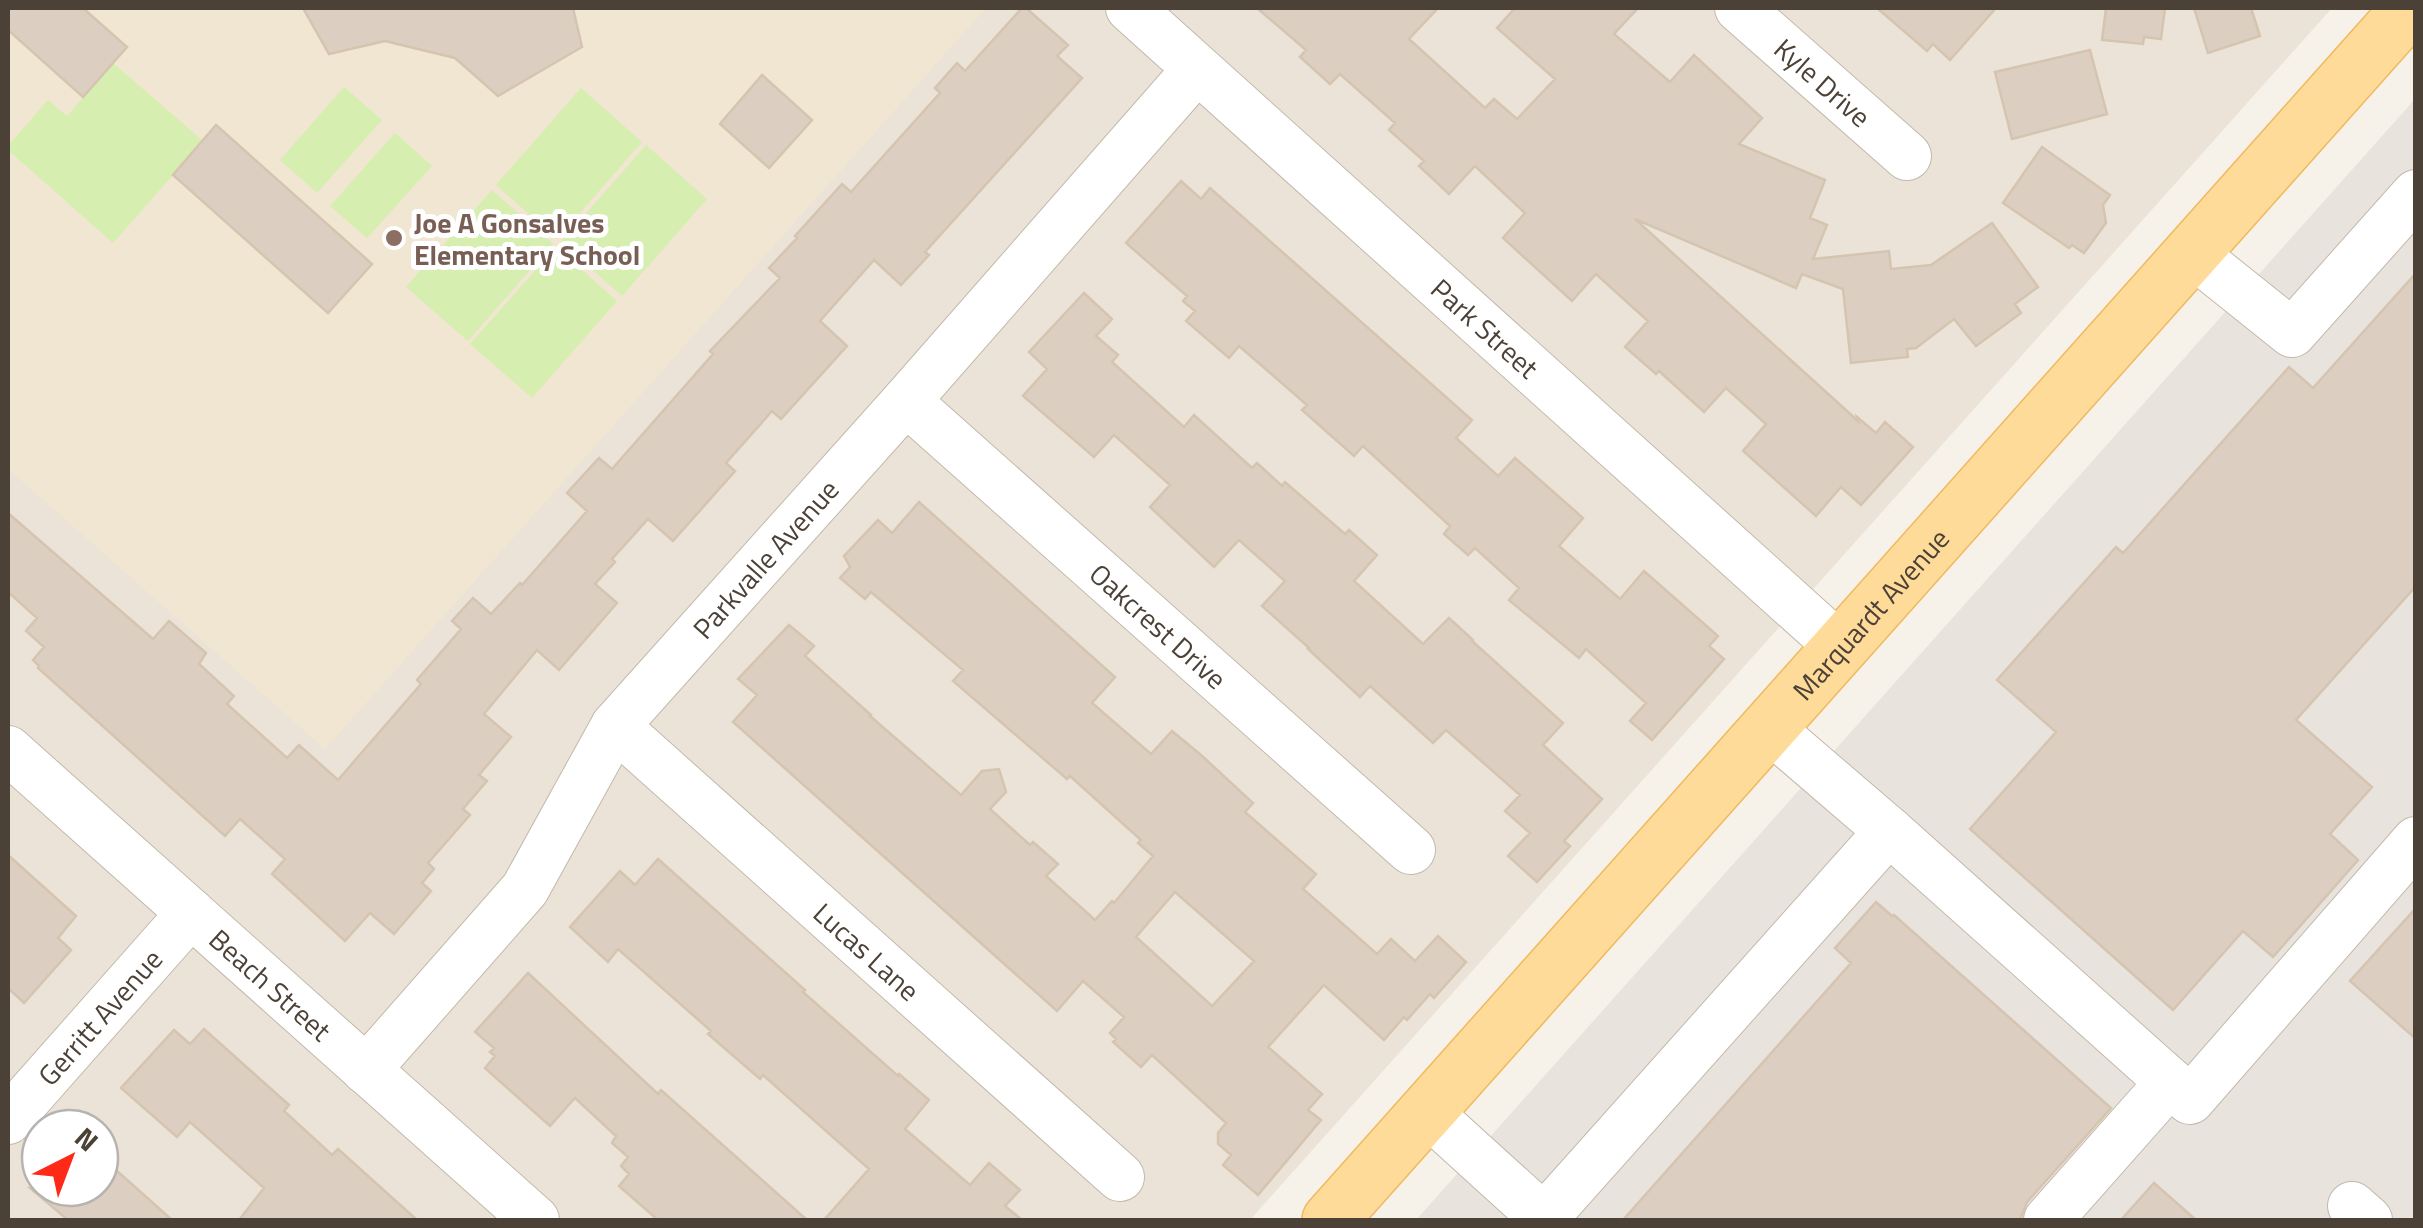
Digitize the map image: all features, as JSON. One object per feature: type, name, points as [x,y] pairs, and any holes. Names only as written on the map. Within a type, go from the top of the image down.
[{"type":"main road","name":"Marquardt Avenue","points":[[1330,1220],[2410,8]]},
{"type":"street","name":"Park Street","points":[[1130,8],[1840,648]]},
{"type":"street","name":"Kyle Drive","points":[[1739,8],[1907,156]]},
{"type":"street","name":"Parkvalle Avenue","points":[[366,1070],[525,889],[615,726],[1198,69]]},
{"type":"street","points":[[2192,253],[2292,333],[2416,194]]},
{"type":"street","name":"Oakcrest Drive","points":[[906,401],[1411,850]]},
{"type":"street","name":"Lucas Lane","points":[[615,726],[1120,1177]]},
{"type":"street","points":[[1769,728],[2190,1100],[2416,841]]},
{"type":"street","name":"Beach Street","points":[[8,750],[535,1220]]},
{"type":"street","points":[[1427,1112],[1544,1220],[1889,831]]},
{"type":"street","name":"Gerritt Avenue","points":[[8,1120],[191,914]]},
{"type":"street","points":[[2048,1220],[2170,1082]]},
{"type":"shaded area","points":[[8,8],[2332,8],[1250,1220],[8,1220]]},
{"type":"shaded area","name":"Joe A Gonsalves Elementary School","points":[[8,8],[986,8],[325,749],[8,469]]},
{"type":"shaded area","points":[[2415,99],[2415,1220],[1416,1220]]},
{"type":"green space","points":[[113,63],[203,141],[113,243],[8,146],[48,100],[67,116]]},
{"type":"green space","points":[[344,87],[382,120],[317,193],[280,160]]},
{"type":"green space","points":[[581,88],[642,142],[557,239],[496,185]]},
{"type":"green space","points":[[395,133],[432,166],[367,238],[330,206]]},
{"type":"green space","points":[[646,145],[707,199],[622,296],[561,242]]},
{"type":"green space","points":[[492,190],[553,244],[468,341],[406,287]]},
{"type":"green space","points":[[556,247],[617,301],[532,398],[470,344]]},
{"type":"building","points":[[8,8],[83,8],[127,47],[83,97],[8,30]]},
{"type":"building","points":[[303,8],[573,8],[582,47],[498,96],[455,58],[385,41],[329,54]]},
{"type":"building","points":[[1022,8],[1068,45],[1057,56],[1082,78],[925,252],[929,255],[901,285],[874,260],[820,321],[847,346],[781,419],[772,411],[726,463],[735,471],[673,541],[648,519],[612,559],[615,562],[595,584],[617,603],[559,670],[537,650],[484,714],[511,737],[479,775],[487,781],[463,809],[470,815],[428,863],[434,869],[422,883],[431,891],[394,934],[370,913],[345,941],[272,874],[285,859],[240,819],[225,836],[38,668],[33,660],[44,647],[26,631],[37,618],[8,592],[8,513],[153,639],[169,621],[206,653],[199,664],[234,696],[227,704],[287,758],[299,745],[338,780],[421,684],[417,680],[461,629],[452,621],[473,598],[491,614],[522,585],[587,511],[567,493],[599,458],[612,469],[713,354],[710,351],[780,278],[769,268],[795,236],[842,184],[851,192],[940,93],[935,88],[957,63],[965,71]]},
{"type":"building","points":[[1257,8],[1438,8],[1409,39],[1485,108],[1494,99],[1517,119],[1555,79],[1497,28],[1515,8],[1638,8],[1614,34],[1670,82],[1694,55],[1762,118],[1739,144],[1825,180],[1810,218],[1827,225],[1813,259],[1889,251],[1891,269],[1931,265],[1992,223],[2038,287],[2015,304],[2021,313],[1976,346],[1954,319],[1916,348],[1907,349],[1908,357],[1851,363],[1843,289],[1802,274],[1796,288],[1635,219],[1858,421],[1857,417],[1876,433],[1885,422],[1913,447],[1861,505],[1841,487],[1816,516],[1743,451],[1766,424],[1726,388],[1704,412],[1659,371],[1656,374],[1625,347],[1648,321],[1596,274],[1572,301],[1503,238],[1525,213],[1475,166],[1449,194],[1419,166],[1424,161],[1389,130],[1395,123],[1340,74],[1330,84],[1300,57],[1306,50]]},
{"type":"building","points":[[1877,8],[1996,8],[1950,60],[1933,44],[1927,51]]},
{"type":"building","points":[[2106,8],[2165,8],[2161,39],[2144,37],[2143,44],[2102,40]]},
{"type":"building","points":[[2194,8],[2251,8],[2260,36],[2208,53]]},
{"type":"building","points":[[2090,50],[2107,114],[2012,139],[1995,72]]},
{"type":"building","points":[[762,75],[812,120],[769,168],[720,124]]},
{"type":"building","points":[[216,125],[372,264],[328,313],[173,175]]},
{"type":"building","points":[[2042,147],[2110,195],[2103,205],[2106,223],[2084,253],[2072,245],[2069,248],[2003,203]]},
{"type":"building","points":[[1181,181],[1201,199],[1210,188],[1472,420],[1456,438],[1498,476],[1515,458],[1583,518],[1559,546],[1620,599],[1644,571],[1718,636],[1709,646],[1724,659],[1652,740],[1630,721],[1646,703],[1586,649],[1579,658],[1509,600],[1519,588],[1475,548],[1468,555],[1444,534],[1450,526],[1363,446],[1354,456],[1302,410],[1307,405],[1239,346],[1229,358],[1186,321],[1195,311],[1183,301],[1187,296],[1126,243]]},
{"type":"building","points":[[2416,273],[2416,586],[2296,720],[2372,787],[2330,834],[2358,860],[2273,957],[2243,931],[2173,1010],[1970,829],[2056,732],[1997,680],[2116,547],[2123,553],[2289,367],[2313,388]]},
{"type":"building","points":[[1084,293],[1112,319],[1096,336],[1118,355],[1112,362],[1184,427],[1194,415],[1252,468],[1257,463],[1282,486],[1285,482],[1345,534],[1349,530],[1377,555],[1354,581],[1423,644],[1449,618],[1563,723],[1543,745],[1602,799],[1564,841],[1570,846],[1537,882],[1508,856],[1530,833],[1505,811],[1520,795],[1446,730],[1433,743],[1370,686],[1360,697],[1262,606],[1285,581],[1239,540],[1214,567],[1150,507],[1170,485],[1114,435],[1094,457],[1023,396],[1047,369],[1029,352]]},
{"type":"building","points":[[919,502],[1115,677],[1092,703],[1151,754],[1172,731],[1201,755],[1253,803],[1245,812],[1316,874],[1303,889],[1377,954],[1391,939],[1415,961],[1438,936],[1466,962],[1434,998],[1430,994],[1384,1040],[1324,985],[1268,1047],[1322,1094],[1308,1110],[1321,1120],[1258,1195],[1223,1165],[1231,1155],[1218,1144],[1218,1133],[1226,1123],[1152,1055],[1141,1067],[1113,1042],[1116,1039],[1110,1033],[1124,1017],[1083,981],[1057,1011],[733,722],[757,695],[738,679],[789,625],[814,646],[805,656],[961,795],[982,771],[999,769],[1006,792],[990,809],[1058,864],[1046,876],[1095,920],[1114,903],[1153,856],[1138,843],[1141,840],[1070,776],[1067,779],[953,681],[963,670],[871,592],[865,599],[840,578],[850,567],[844,556],[878,520],[892,533]],"holes":[[[1175,892],[1254,961],[1212,1006],[1136,937]]]},
{"type":"building","points":[[8,855],[76,916],[58,938],[71,950],[24,1003],[8,988]]},
{"type":"building","points":[[658,859],[803,992],[929,1100],[905,1129],[970,1185],[989,1163],[1020,1190],[1005,1206],[1022,1220],[824,1220],[869,1169],[763,1075],[760,1079],[708,1034],[711,1031],[618,949],[608,962],[570,927],[620,871],[635,885]]},
{"type":"building","points":[[1876,902],[2111,1108],[2027,1202],[2020,1220],[1623,1220],[1851,963],[1835,948]]},
{"type":"building","points":[[2416,908],[2416,1039],[2350,981]]},
{"type":"building","points":[[528,973],[658,1094],[661,1090],[807,1220],[658,1220],[619,1186],[629,1174],[621,1166],[628,1157],[612,1143],[616,1136],[575,1098],[550,1126],[485,1068],[495,1056],[490,1052],[494,1048],[475,1032]]},
{"type":"building","points":[[204,1029],[289,1105],[284,1111],[332,1155],[338,1149],[417,1220],[239,1220],[264,1188],[190,1122],[177,1137],[121,1088],[174,1030],[190,1044]]},
{"type":"building","points":[[120,1174],[172,1220],[68,1220],[54,1208],[120,1208]]},
{"type":"building","points":[[2154,1183],[2196,1220],[2121,1220]]},
{"type":"place","name":"Joe A Gonsalves Elementary School","points":[[394,238]]}]
